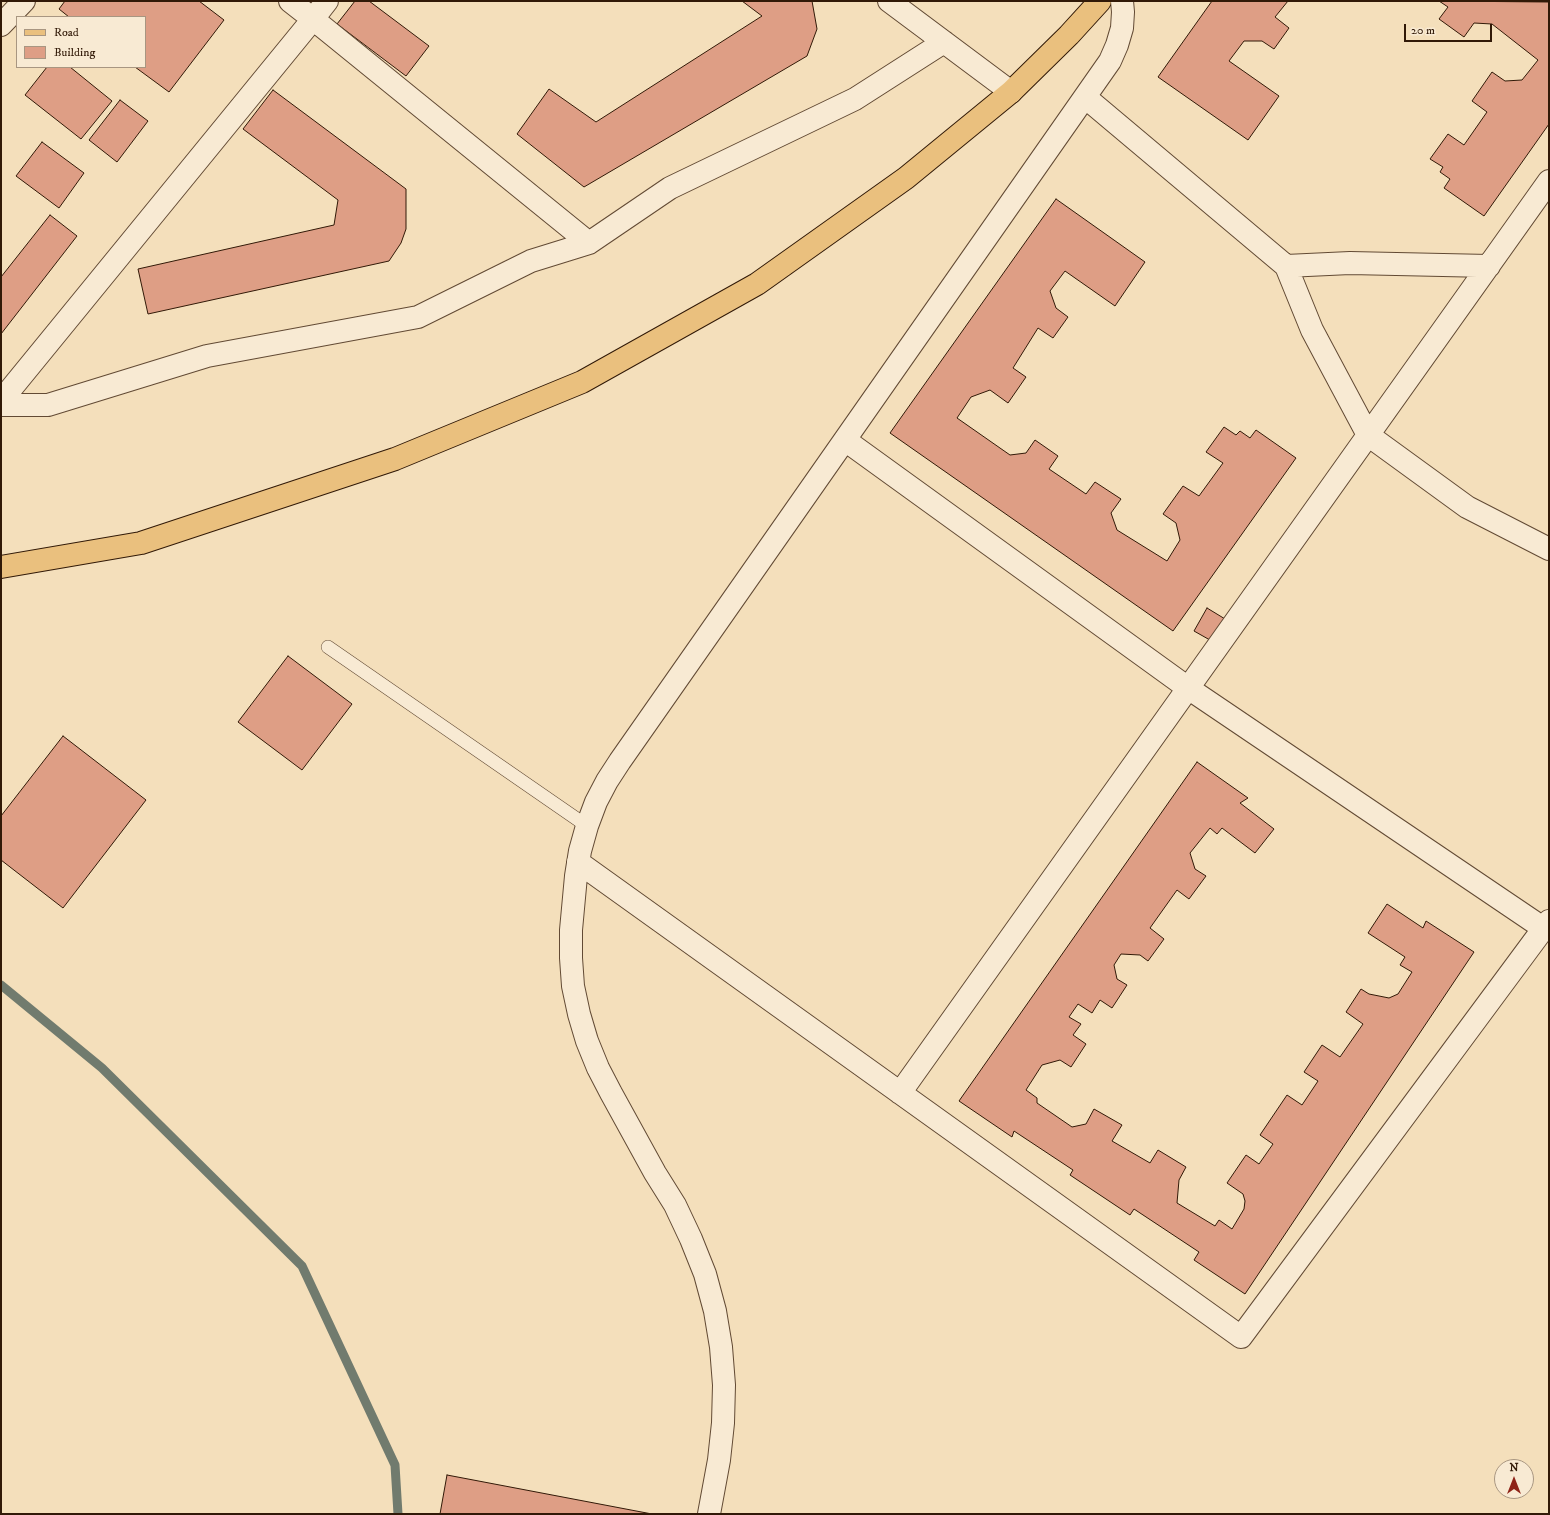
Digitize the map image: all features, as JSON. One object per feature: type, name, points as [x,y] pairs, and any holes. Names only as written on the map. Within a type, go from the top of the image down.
[{"type":"main road","points":[[1,567],[141,543],[395,458],[582,382],[757,284],[906,178],[1011,92],[1069,35],[1100,1]]},
{"type":"street","points":[[1,25],[24,1]]},
{"type":"street","points":[[290,1],[589,243]]},
{"type":"street","points":[[1,401],[327,1]]},
{"type":"street","points":[[889,1],[1011,92]]},
{"type":"street","points":[[709,1514],[719,1460],[723,1423],[724,1385],[721,1348],[715,1311],[705,1274],[675,1205],[655,1173],[605,1080],[587,1041],[573,986],[571,930],[578,862],[587,826],[596,802],[616,768],[1110,61],[1122,28],[1122,1]]},
{"type":"street","points":[[1,406],[48,404],[207,356],[418,317],[531,261],[589,243],[670,188],[855,99],[944,42]]},
{"type":"street","points":[[1085,97],[1286,266],[1312,330],[1368,436],[1467,507],[1549,549]]},
{"type":"street","points":[[900,1093],[1549,181]]},
{"type":"street","points":[[1286,266],[1350,263],[1489,266]]},
{"type":"street","points":[[578,862],[1241,1337],[1546,924],[1188,688],[845,440]]},
{"type":"lane","points":[[328,646],[587,826]]},
{"type":"building","points":[[65,1],[199,1],[224,20],[169,92],[136,68],[146,68],[146,16],[68,16],[59,9]]},
{"type":"building","points":[[355,1],[369,1],[429,46],[406,76],[337,24]]},
{"type":"building","points":[[742,1],[812,1],[817,29],[807,56],[584,187],[517,134],[549,89],[596,122],[762,16]]},
{"type":"building","points":[[1212,1],[1288,1],[1275,17],[1289,28],[1274,49],[1262,41],[1244,41],[1229,61],[1279,96],[1248,140],[1158,77]]},
{"type":"building","points":[[1439,1],[1549,2],[1549,124],[1484,216],[1444,188],[1450,179],[1440,172],[1443,167],[1430,159],[1448,134],[1464,145],[1487,112],[1472,101],[1492,72],[1505,81],[1522,80],[1538,60],[1492,24],[1474,23],[1464,37],[1439,19],[1448,7]]},
{"type":"building","points":[[46,68],[71,68],[112,101],[81,139],[25,95]]},
{"type":"building","points":[[273,90],[406,189],[406,229],[401,243],[389,261],[148,314],[138,269],[334,225],[338,200],[243,129]]},
{"type":"building","points":[[120,100],[148,121],[117,162],[89,140]]},
{"type":"building","points":[[42,142],[84,173],[59,208],[16,176]]},
{"type":"building","points":[[1056,199],[1145,262],[1115,306],[1065,271],[1050,291],[1056,308],[1068,317],[1053,338],[1038,328],[1013,368],[1026,377],[1008,403],[990,390],[971,397],[957,418],[1010,455],[1026,453],[1035,440],[1058,456],[1049,469],[1086,494],[1095,482],[1121,499],[1111,513],[1117,530],[1167,561],[1180,540],[1176,523],[1163,514],[1183,486],[1199,496],[1223,463],[1206,452],[1224,427],[1236,435],[1240,431],[1250,438],[1256,430],[1296,458],[1173,631],[890,433]]},
{"type":"building","points":[[50,215],[77,236],[1,334],[1,277]]},
{"type":"building","points":[[1207,608],[1230,622],[1217,644],[1194,631]]},
{"type":"building","points":[[288,656],[352,704],[302,770],[238,722]]},
{"type":"building","points":[[63,736],[146,800],[63,908],[1,860],[1,816]]},
{"type":"building","points":[[1197,762],[1248,798],[1240,803],[1274,829],[1255,853],[1222,828],[1217,834],[1210,828],[1190,853],[1195,869],[1206,876],[1189,899],[1177,890],[1150,928],[1164,939],[1148,961],[1140,955],[1121,954],[1114,965],[1117,979],[1127,985],[1112,1008],[1100,1000],[1092,1013],[1078,1004],[1069,1017],[1081,1024],[1073,1035],[1086,1044],[1071,1067],[1060,1060],[1042,1065],[1026,1090],[1037,1098],[1037,1103],[1072,1127],[1086,1124],[1094,1109],[1122,1125],[1112,1141],[1150,1163],[1158,1150],[1186,1167],[1179,1180],[1177,1203],[1215,1226],[1219,1220],[1232,1229],[1244,1209],[1245,1201],[1243,1194],[1227,1183],[1246,1155],[1259,1164],[1273,1144],[1260,1135],[1287,1095],[1302,1105],[1318,1081],[1304,1072],[1322,1045],[1340,1057],[1363,1024],[1346,1012],[1361,989],[1369,994],[1389,998],[1398,994],[1412,972],[1400,965],[1405,957],[1368,933],[1387,904],[1423,928],[1426,921],[1474,952],[1245,1294],[1194,1260],[1199,1252],[1134,1209],[1130,1215],[1070,1175],[1073,1170],[1014,1131],[1012,1137],[959,1101]]},
{"type":"building","points":[[447,1475],[652,1514],[440,1514]]},
{"type":"waterway","points":[[1,985],[102,1068],[302,1266],[395,1465],[398,1514]]}]
